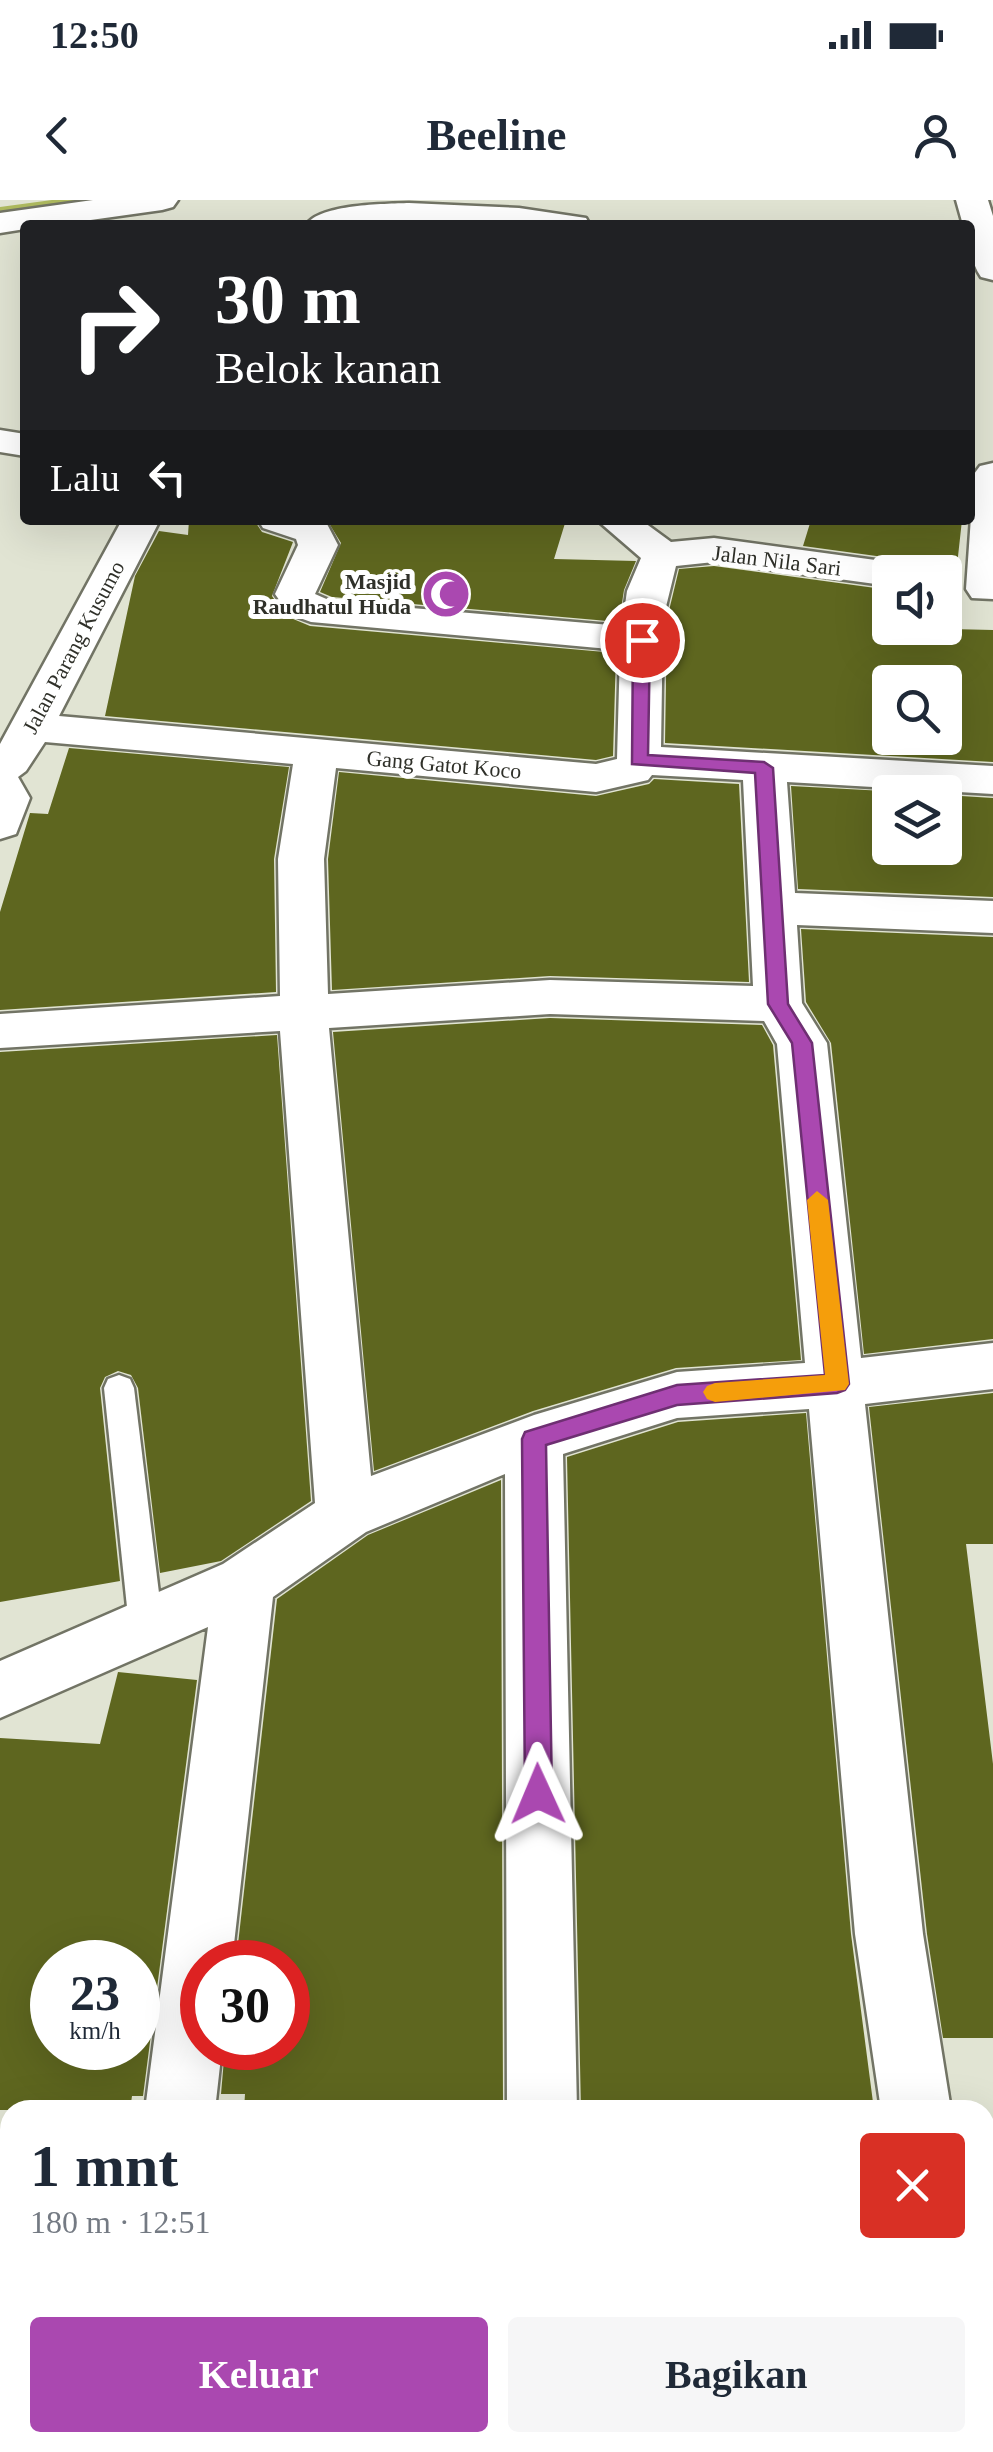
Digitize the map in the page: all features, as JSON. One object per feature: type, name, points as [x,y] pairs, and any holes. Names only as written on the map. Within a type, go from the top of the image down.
[{"type":"street","points":[[21,220],[162,200]]},
{"type":"street","points":[[972,200],[993,270]]},
{"type":"street","points":[[319,216],[430,214],[530,220]]},
{"type":"street","points":[[962,586],[989,590],[993,474]]},
{"type":"street","name":"Jalan Parang Kusumo","points":[[0,769],[11,761],[32,727],[137,525]]},
{"type":"street","points":[[292,525],[313,532],[318,545],[295,594],[303,605],[325,614],[642,640]]},
{"type":"street","points":[[623,525],[663,555],[648,575],[639,760],[993,780]]},
{"type":"street","name":"Jalan Nila Sari","points":[[663,555],[714,550],[872,572]]},
{"type":"street","name":"Gang Gatot Koco","points":[[32,727],[596,778],[632,770],[639,760]]},
{"type":"street","points":[[316,754],[300,859],[304,1010],[345,1514]]},
{"type":"street","points":[[764,768],[778,1004],[802,1043],[890,1934],[915,2100]]},
{"type":"street","points":[[0,784],[8,798],[0,824]]},
{"type":"street","points":[[772,908],[993,917]]},
{"type":"street","points":[[0,1031],[550,998],[778,1004]]},
{"type":"street","points":[[0,1690],[244,1583],[345,1514],[430,1477],[534,1439],[677,1395],[837,1384],[993,1366]]},
{"type":"street","points":[[534,1439],[542,2100]]},
{"type":"street","points":[[181,2100],[244,1583]]},
{"type":"lane","points":[[119,1388],[146,1626]]},
{"type":"building","points":[[189,525],[257,525],[262,532],[293,542],[272,596],[286,616],[310,626],[616,653],[613,756],[596,760],[105,716],[135,576],[159,531],[188,535]]},
{"type":"building","points":[[330,525],[564,525],[554,559],[636,561],[624,590],[619,622],[332,597],[320,592],[341,543]]},
{"type":"building","points":[[809,525],[961,525],[958,555],[872,555],[803,546]]},
{"type":"building","points":[[714,566],[872,588],[872,645],[962,645],[962,629],[993,630],[993,762],[872,755],[962,755],[962,665],[872,665],[872,755],[665,743],[667,619],[679,569]]},
{"type":"building","points":[[69,748],[289,767],[274,859],[276,992],[0,1010],[0,912],[30,813],[48,814]]},
{"type":"building","points":[[339,772],[596,796],[649,784],[654,779],[739,784],[749,982],[550,976],[332,990],[328,859]]},
{"type":"building","points":[[791,786],[872,790],[872,865],[962,865],[962,796],[993,798],[993,897],[798,889]]},
{"type":"building","points":[[801,929],[993,937],[993,1339],[864,1354],[831,1043],[806,1002]]},
{"type":"building","points":[[550,1018],[762,1025],[773,1045],[801,1360],[676,1368],[533,1411],[374,1471],[333,1032]]},
{"type":"building","points":[[277,1035],[311,1501],[221,1561],[160,1573],[138,1388],[131,1375],[118,1371],[105,1377],[100,1388],[120,1581],[0,1602],[0,1052]]},
{"type":"building","points":[[993,1393],[993,1544],[966,1544],[993,1764],[993,2038],[943,2038],[927,1934],[869,1407]]},
{"type":"building","points":[[806,1413],[851,1934],[873,2100],[581,2100],[567,1457],[678,1422]]},
{"type":"building","points":[[501,1480],[503,2100],[245,2100],[245,2094],[221,2094],[223,2070],[310,2070],[310,1940],[238,1940],[277,1599],[368,1535]]},
{"type":"building","points":[[118,1672],[197,1680],[160,1965],[160,1940],[30,1940],[30,2070],[146,2070],[143,2096],[132,2096],[131,2100],[0,2100],[0,1738],[100,1744]]},
{"type":"waterway","points":[[0,211],[81,200]]},
{"type":"slow traffic","points":[[715,1392],[837,1384],[817,1200]]},
{"type":"place","name":"Masjid Raudhatul Huda","points":[[446,594]]},
{"type":"route","points":[[538,1794],[534,1439],[677,1395],[837,1384],[802,1043],[778,1004],[764,768],[639,760],[642,640]]}]
